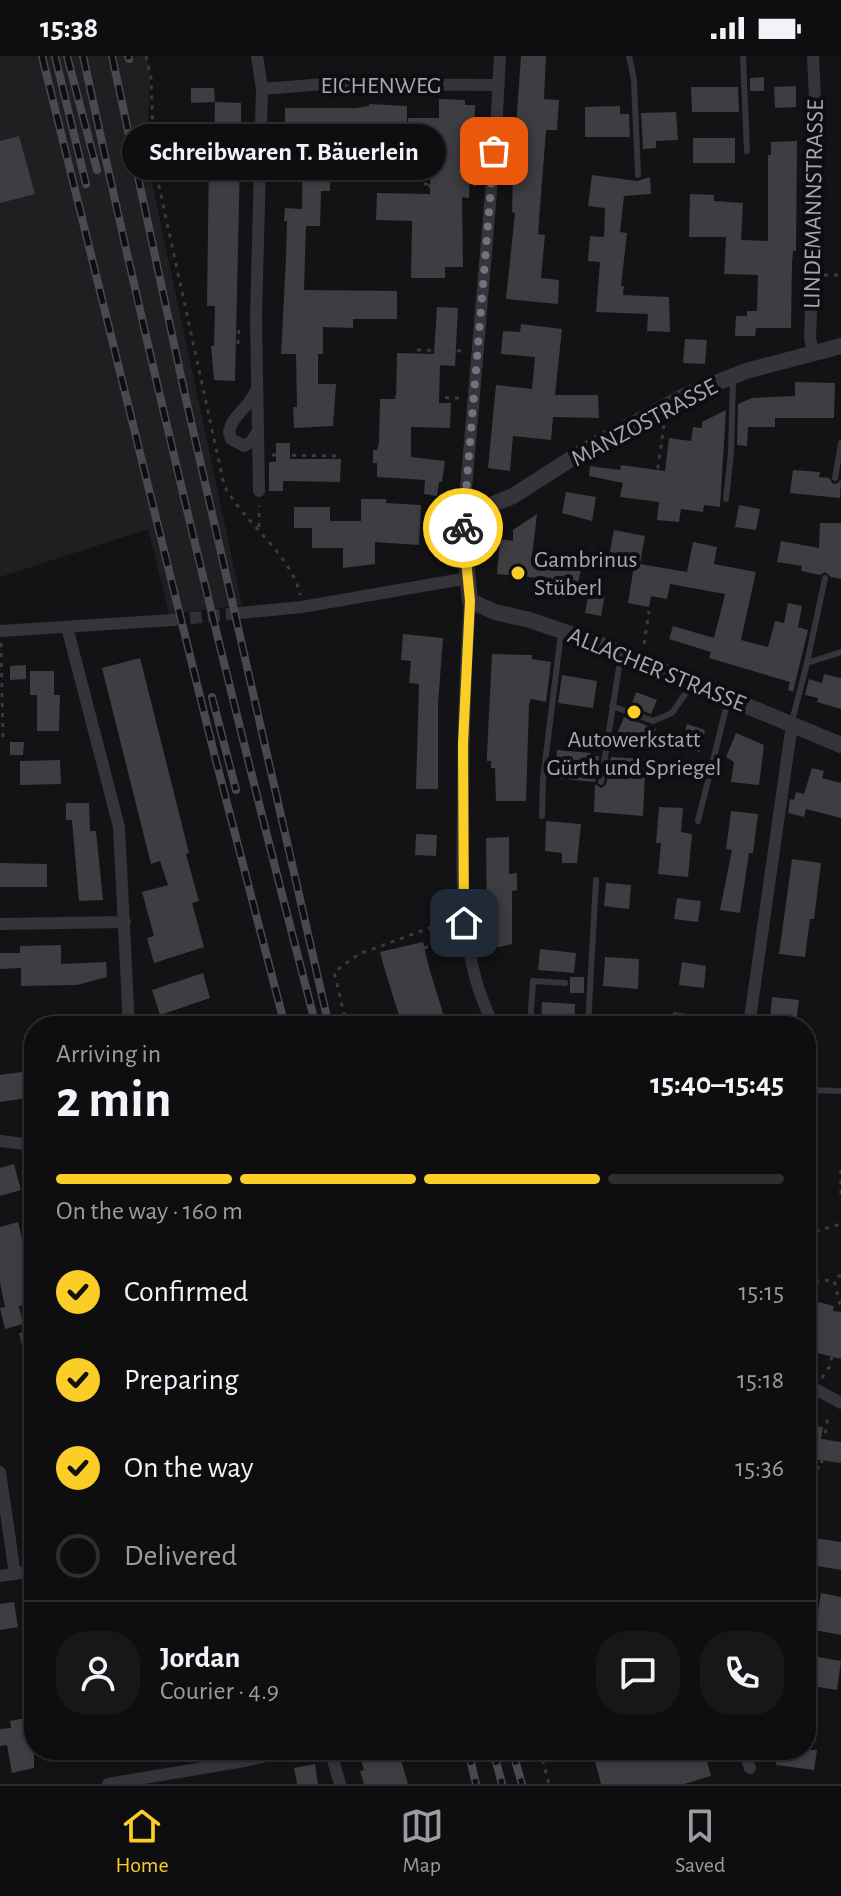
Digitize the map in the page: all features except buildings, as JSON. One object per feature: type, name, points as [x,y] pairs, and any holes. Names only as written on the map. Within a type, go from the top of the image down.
[{"type":"street","points":[[257,56],[262,89],[256,381],[259,491]]},
{"type":"street","points":[[489,1016],[469,956],[464,916],[463,744],[470,601],[463,529],[500,56]]},
{"type":"street","name":"LINDEMANNSTRASSE","points":[[813,56],[817,142],[810,338],[813,351]]},
{"type":"street","name":"EICHENWEG","points":[[262,89],[324,84],[499,85]]},
{"type":"street","name":"MANZOSTRASSE","points":[[463,529],[474,512],[513,496],[585,450],[667,405],[733,376],[813,351],[841,346]]},
{"type":"street","points":[[256,381],[250,404],[234,418],[229,432],[231,439],[244,446],[251,442],[256,433]]},
{"type":"street","points":[[240,613],[302,607],[468,578]]},
{"type":"street","name":"ALLACHER STRASSE","points":[[470,601],[621,653],[841,745]]},
{"type":"street","points":[[0,631],[172,620]]},
{"type":"street","points":[[67,627],[119,827],[129,1016]]},
{"type":"street","points":[[750,1016],[792,724]]},
{"type":"street","points":[[0,924],[125,922]]},
{"type":"street","points":[[0,1141],[24,1144]]},
{"type":"street","points":[[816,1389],[841,1403]]},
{"type":"street","points":[[0,1472],[15,1574]]},
{"type":"street","points":[[0,1576],[24,1573]]},
{"type":"street","points":[[108,1784],[249,1760]]},
{"type":"street","points":[[333,1760],[340,1784]]},
{"type":"street","points":[[747,1760],[750,1768]]},
{"type":"lane","points":[[629,56],[634,80],[638,175]]},
{"type":"lane","points":[[743,56],[747,151]]},
{"type":"lane","points":[[726,499],[733,376]]},
{"type":"lane","points":[[835,478],[841,443]]},
{"type":"lane","points":[[792,724],[825,578]]},
{"type":"lane","points":[[542,816],[543,779],[561,631]]},
{"type":"lane","points":[[807,663],[829,653],[841,652]]},
{"type":"lane","points":[[601,782],[621,653]]},
{"type":"lane","points":[[612,706],[653,721],[672,713],[693,683]]},
{"type":"lane","points":[[698,821],[728,698]]},
{"type":"lane","points":[[589,1016],[596,880]]},
{"type":"lane","points":[[531,1016],[533,981],[565,983]]},
{"type":"lane","points":[[816,1090],[841,1091]]},
{"type":"path","points":[[146,56],[151,78],[154,163],[224,485],[230,497],[259,529],[298,583],[302,607]]},
{"type":"path","points":[[270,133],[303,133]]},
{"type":"path","points":[[424,184],[492,185]]},
{"type":"path","points":[[430,184],[430,196]]},
{"type":"path","points":[[440,184],[441,197]]},
{"type":"path","points":[[451,184],[451,197]]},
{"type":"path","points":[[417,350],[478,351]]},
{"type":"path","points":[[395,397],[474,399]]},
{"type":"path","points":[[667,405],[656,481],[677,484],[676,497]]},
{"type":"path","points":[[267,461],[267,455],[340,456]]},
{"type":"path","points":[[259,491],[259,529]]},
{"type":"path","points":[[643,648],[649,611]]},
{"type":"path","points":[[0,631],[3,739]]},
{"type":"path","points":[[345,1016],[334,972],[359,954],[464,916]]},
{"type":"path","points":[[424,948],[457,939]]},
{"type":"path","points":[[841,1170],[841,1195]]},
{"type":"path","points":[[816,1231],[841,1224]]},
{"type":"path","points":[[816,1281],[834,1280],[841,1275]]},
{"type":"path","points":[[834,1280],[841,1309]]},
{"type":"path","points":[[820,1381],[830,1366],[841,1324]]},
{"type":"path","points":[[816,1467],[821,1468],[828,1414]]},
{"type":"path","points":[[543,1760],[549,1784]]},
{"type":"shaded area","points":[[0,56],[146,56],[150,70],[147,159],[242,605],[169,614],[148,529],[0,577]]},
{"type":"tunnel","points":[[172,620],[240,613]]},
{"type":"railway","points":[[42,56],[214,753],[282,1016]]},
{"type":"railway","points":[[55,56],[86,184]]},
{"type":"railway","points":[[67,56],[97,170]]},
{"type":"railway","points":[[83,56],[195,542],[313,1016]]},
{"type":"railway","points":[[112,56],[185,395],[327,1016]]},
{"type":"railway","points":[[212,697],[236,790]]},
{"type":"railway","points":[[470,1760],[476,1784]]},
{"type":"railway","points":[[496,1760],[502,1784]]},
{"type":"railway","points":[[515,1760],[522,1784]]},
{"type":"way so far","points":[[463,528],[494,151]]},
{"type":"place","name":"Schreibwaren T. Bäuerlein","points":[[494,151]]},
{"type":"place","name":"Gambrinus Stüberl","points":[[518,573]]},
{"type":"place","name":"Autowerkstatt Gürth und Spriegel","points":[[634,712]]},
{"type":"route","points":[[463,528],[470,601],[463,744],[464,923]]}]
